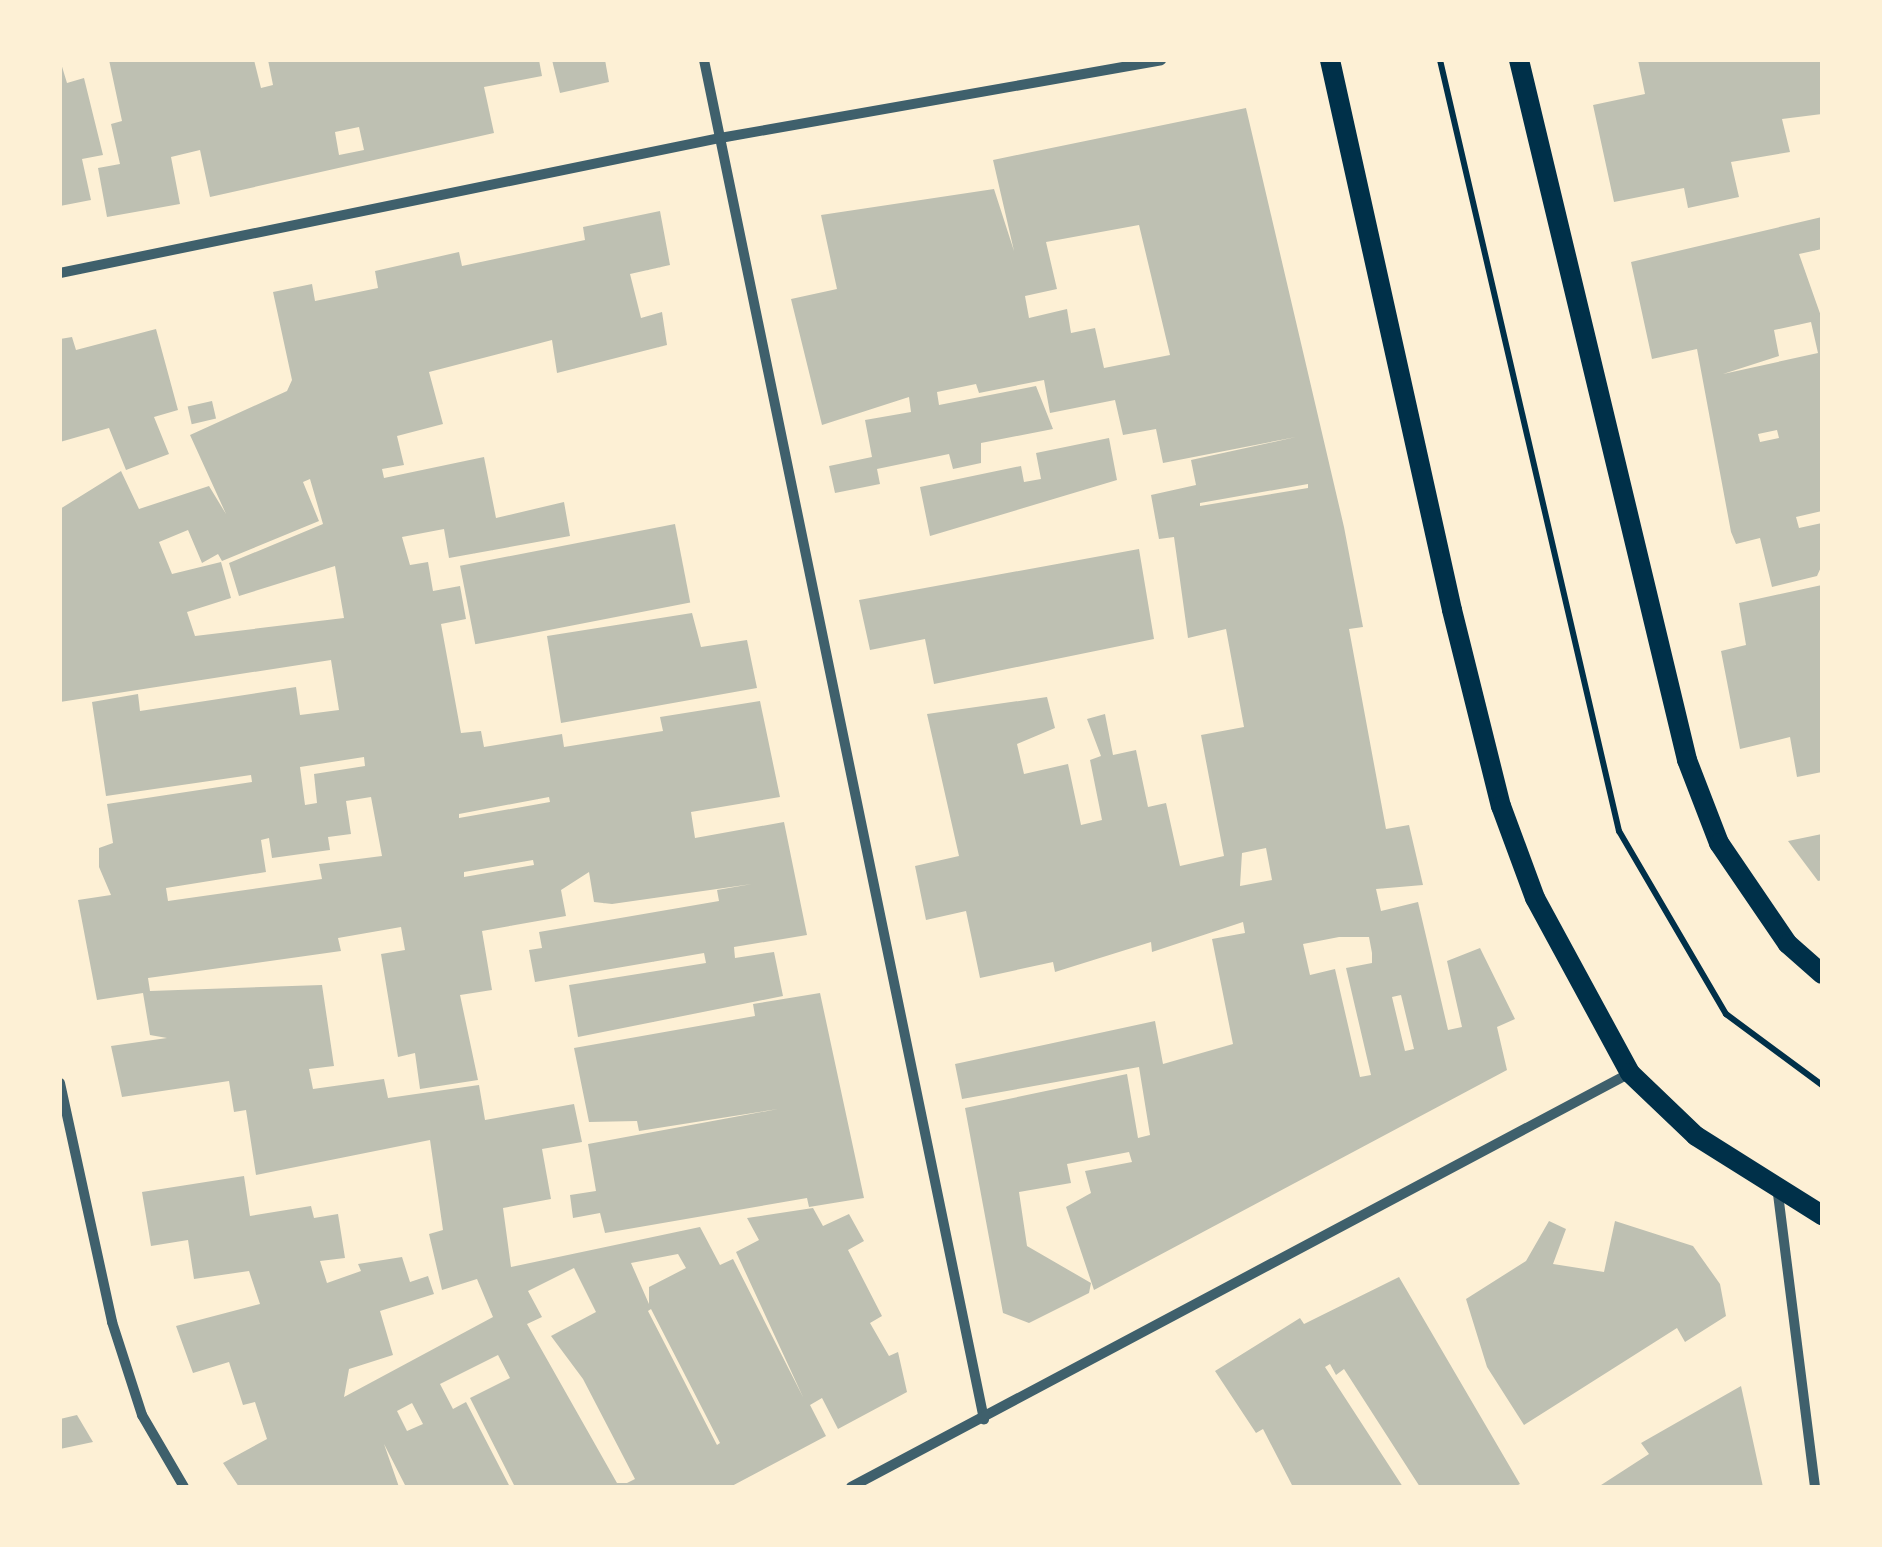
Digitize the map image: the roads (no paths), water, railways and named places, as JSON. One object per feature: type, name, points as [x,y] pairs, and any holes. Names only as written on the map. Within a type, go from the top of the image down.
[{"type":"main road","points":[[1330,60],[1501,806],[1535,898],[1630,1073],[1696,1136],[1822,1215]]},
{"type":"main road","points":[[1519,60],[1686,760],[1719,843],[1788,944],[1822,974]]},
{"type":"street","points":[[704,60],[984,1419]]},
{"type":"street","points":[[60,273],[720,138],[1161,60]]},
{"type":"street","points":[[851,1487],[1630,1073]]},
{"type":"street","points":[[60,1083],[112,1322],[142,1415],[184,1487]]},
{"type":"street","points":[[1776,1185],[1815,1487]]}]
